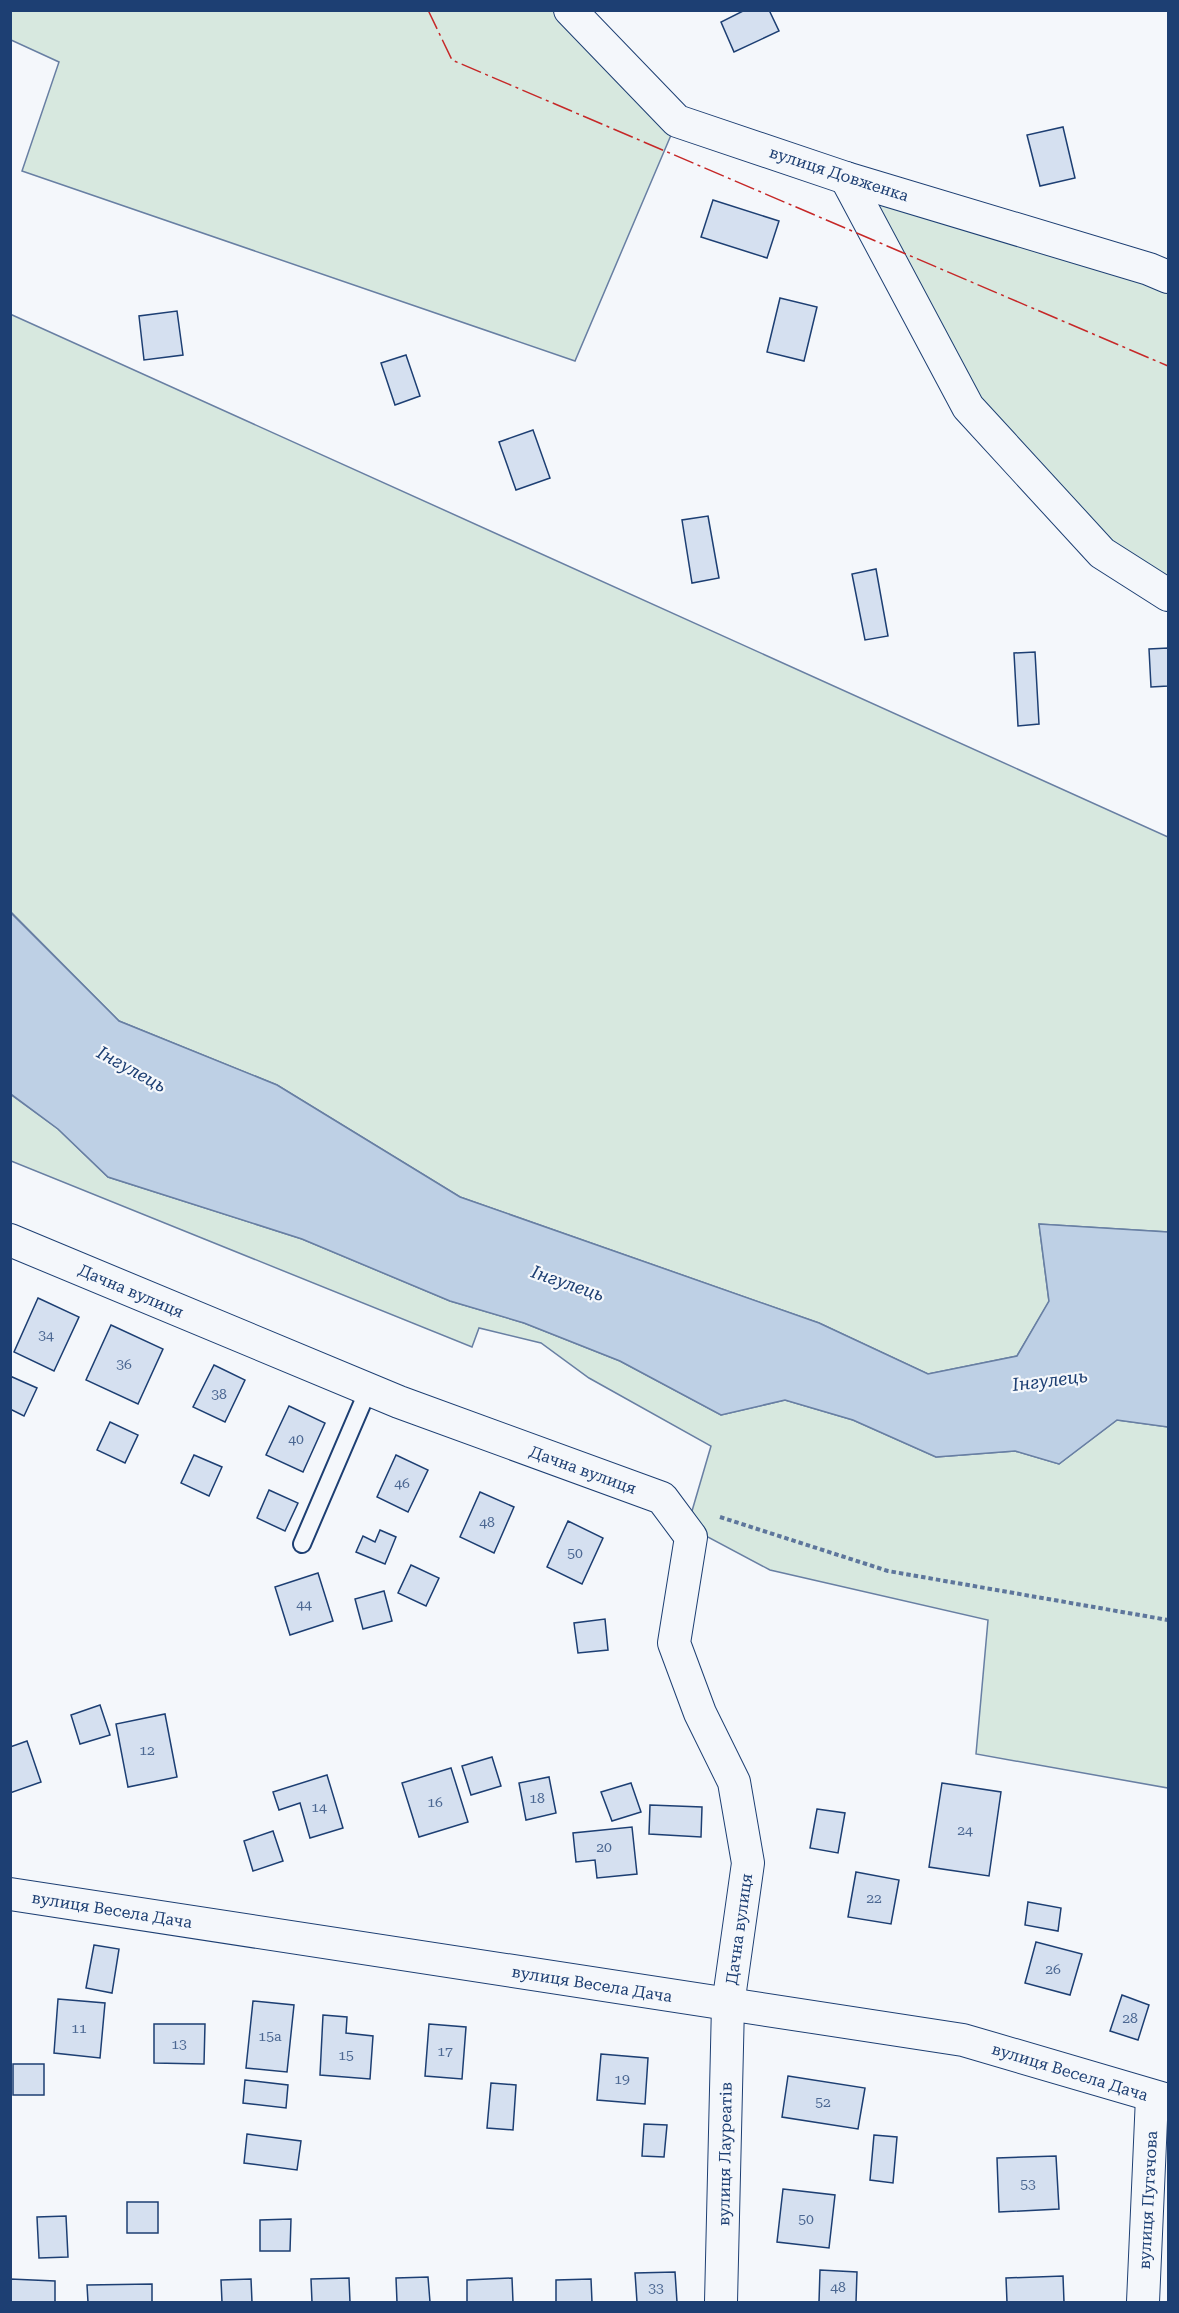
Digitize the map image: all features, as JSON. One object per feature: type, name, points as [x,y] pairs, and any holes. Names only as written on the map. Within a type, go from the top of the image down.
[{"type":"street","name":"вулиця Довженка","points":[[570,10],[677,122],[846,178],[1159,273],[1168,295]]},
{"type":"street","points":[[846,178],[968,407],[1102,553],[1168,595]]},
{"type":"street","name":"Дачна вулиця","points":[[10,1240],[368,1390],[662,1498],[691,1537],[674,1643],[700,1713],[734,1782],[748,1863],[728,2005]]},
{"type":"street","name":"вулиця Весела Дача","points":[[10,1894],[963,2040],[1160,2098]]},
{"type":"street","name":"вулиця Лауреатів","points":[[721,2302],[728,2005]]},
{"type":"street","name":"вулиця Пугачова","points":[[1143,2302],[1160,2098]]},
{"type":"lane","points":[[302,1544],[368,1390]]},
{"type":"path","points":[[718,1516],[888,1571],[1168,1620]]},
{"type":"shaded area","points":[[11,11],[570,11],[677,121],[575,361],[22,171],[59,62],[11,40]]},
{"type":"shaded area","points":[[846,178],[1168,277],[1168,595],[968,407]]},
{"type":"shaded area","points":[[10,314],[1168,837],[1168,1232],[1039,1224],[1049,1302],[1017,1356],[928,1374],[819,1323],[460,1197],[277,1085],[119,1021],[11,912]]},
{"type":"shaded area","points":[[10,1094],[58,1129],[108,1177],[302,1239],[450,1301],[524,1323],[620,1361],[721,1415],[785,1400],[853,1420],[936,1457],[1015,1451],[1059,1464],[1117,1420],[1168,1427],[1168,1788],[976,1754],[988,1620],[770,1570],[704,1535],[692,1511],[711,1446],[589,1378],[541,1343],[479,1328],[472,1347],[11,1161]]},
{"type":"water","name":"Інгулець","points":[[10,912],[119,1021],[277,1085],[460,1197],[819,1323],[928,1374],[1017,1356],[1049,1301],[1039,1224],[1168,1232],[1168,1427],[1117,1420],[1059,1464],[1015,1451],[936,1457],[853,1420],[785,1400],[721,1415],[620,1361],[524,1323],[450,1301],[302,1239],[108,1177],[58,1129],[11,1094]]},
{"type":"building","points":[[745,10],[769,10],[779,31],[734,52],[721,22]]},
{"type":"building","points":[[1063,127],[1075,178],[1040,186],[1027,135]]},
{"type":"building","points":[[713,200],[779,221],[767,258],[701,237]]},
{"type":"building","points":[[780,298],[817,307],[804,361],[767,352]]},
{"type":"building","points":[[177,311],[183,355],[144,360],[139,316]]},
{"type":"building","points":[[406,355],[420,396],[395,405],[381,363]]},
{"type":"building","points":[[533,430],[550,478],[516,490],[499,442]]},
{"type":"building","points":[[708,516],[719,578],[692,583],[682,520]]},
{"type":"building","points":[[876,569],[888,636],[865,640],[852,574]]},
{"type":"building","points":[[1168,648],[1168,686],[1151,687],[1149,649]]},
{"type":"building","points":[[1035,652],[1039,724],[1018,726],[1014,653]]},
{"type":"building","points":[[38,1298],[79,1317],[54,1371],[14,1352]]},
{"type":"building","points":[[111,1325],[163,1349],[138,1404],[86,1380]]},
{"type":"building","points":[[214,1365],[245,1380],[225,1422],[193,1407]]},
{"type":"building","points":[[10,1376],[37,1388],[24,1416],[10,1409]]},
{"type":"building","points":[[289,1406],[325,1423],[303,1472],[266,1455]]},
{"type":"building","points":[[110,1422],[138,1435],[125,1463],[97,1450]]},
{"type":"building","points":[[194,1455],[222,1467],[209,1496],[181,1483]]},
{"type":"building","points":[[396,1455],[428,1470],[408,1512],[377,1497]]},
{"type":"building","points":[[269,1490],[298,1503],[285,1531],[257,1518]]},
{"type":"building","points":[[480,1492],[514,1507],[494,1553],[460,1537]]},
{"type":"building","points":[[568,1521],[603,1538],[582,1584],[547,1567]]},
{"type":"building","points":[[380,1530],[396,1537],[385,1564],[356,1552],[363,1536],[375,1542]]},
{"type":"building","points":[[411,1565],[439,1578],[426,1606],[398,1593]]},
{"type":"building","points":[[318,1573],[333,1621],[290,1635],[275,1587]]},
{"type":"building","points":[[384,1591],[392,1621],[363,1629],[355,1599]]},
{"type":"building","points":[[605,1619],[608,1650],[578,1653],[574,1623]]},
{"type":"building","points":[[100,1705],[110,1735],[80,1744],[71,1715]]},
{"type":"building","points":[[165,1714],[177,1777],[128,1787],[116,1724]]},
{"type":"building","points":[[27,1741],[41,1782],[10,1793],[10,1747]]},
{"type":"building","points":[[492,1757],[501,1786],[471,1795],[462,1766]]},
{"type":"building","points":[[451,1768],[468,1822],[419,1837],[402,1783]]},
{"type":"building","points":[[327,1775],[343,1828],[310,1838],[300,1803],[279,1810],[273,1792]]},
{"type":"building","points":[[549,1777],[556,1813],[526,1820],[519,1783]]},
{"type":"building","points":[[631,1783],[641,1812],[612,1821],[601,1792]]},
{"type":"building","points":[[942,1783],[1001,1792],[989,1876],[929,1867]]},
{"type":"building","points":[[650,1805],[702,1807],[701,1837],[649,1834]]},
{"type":"building","points":[[817,1809],[845,1813],[838,1853],[810,1848]]},
{"type":"building","points":[[632,1827],[637,1874],[597,1878],[595,1860],[576,1862],[573,1833]]},
{"type":"building","points":[[273,1831],[283,1861],[253,1871],[244,1841]]},
{"type":"building","points":[[856,1872],[899,1880],[891,1924],[848,1917]]},
{"type":"building","points":[[1028,1902],[1061,1908],[1058,1931],[1025,1925]]},
{"type":"building","points":[[1036,1942],[1082,1954],[1070,1995],[1025,1983]]},
{"type":"building","points":[[94,1945],[119,1949],[112,1993],[86,1988]]},
{"type":"building","points":[[1122,1995],[1149,2005],[1138,2040],[1110,2031]]},
{"type":"building","points":[[58,1999],[105,2003],[100,2058],[54,2053]]},
{"type":"building","points":[[253,2001],[294,2005],[287,2072],[246,2068]]},
{"type":"building","points":[[323,2015],[347,2017],[346,2033],[373,2036],[370,2079],[320,2075]]},
{"type":"building","points":[[154,2024],[205,2024],[204,2064],[154,2063]]},
{"type":"building","points":[[429,2024],[466,2027],[462,2079],[425,2076]]},
{"type":"building","points":[[601,2054],[648,2058],[645,2104],[597,2100]]},
{"type":"building","points":[[13,2064],[44,2064],[44,2095],[13,2095]]},
{"type":"building","points":[[788,2076],[865,2088],[858,2129],[782,2117]]},
{"type":"building","points":[[245,2080],[288,2085],[286,2108],[243,2103]]},
{"type":"building","points":[[491,2083],[516,2085],[513,2130],[487,2128]]},
{"type":"building","points":[[644,2124],[667,2125],[664,2157],[642,2156]]},
{"type":"building","points":[[247,2134],[301,2141],[297,2170],[244,2163]]},
{"type":"building","points":[[874,2135],[897,2137],[893,2183],[870,2180]]},
{"type":"building","points":[[1056,2156],[1059,2209],[999,2212],[997,2158]]},
{"type":"building","points":[[783,2189],[835,2195],[829,2248],[777,2242]]},
{"type":"building","points":[[127,2202],[158,2202],[158,2233],[127,2233]]},
{"type":"building","points":[[66,2216],[68,2257],[39,2258],[37,2217]]},
{"type":"building","points":[[291,2219],[290,2251],[260,2251],[260,2220]]},
{"type":"building","points":[[820,2270],[857,2272],[856,2302],[819,2302]]},
{"type":"building","points":[[675,2272],[677,2302],[637,2302],[635,2273]]},
{"type":"building","points":[[1063,2276],[1064,2302],[1007,2302],[1006,2278]]},
{"type":"building","points":[[428,2277],[430,2302],[397,2302],[396,2278]]},
{"type":"building","points":[[349,2278],[350,2302],[312,2302],[311,2279]]},
{"type":"building","points":[[512,2278],[513,2302],[467,2302],[467,2280]]},
{"type":"building","points":[[10,2279],[55,2281],[55,2302],[10,2302]]},
{"type":"building","points":[[251,2279],[252,2302],[222,2302],[221,2280]]},
{"type":"building","points":[[591,2279],[592,2302],[556,2302],[556,2280]]},
{"type":"building","points":[[152,2284],[152,2302],[88,2302],[87,2285]]},
{"type":"power","points":[[428,10],[452,60],[1168,366]]}]
